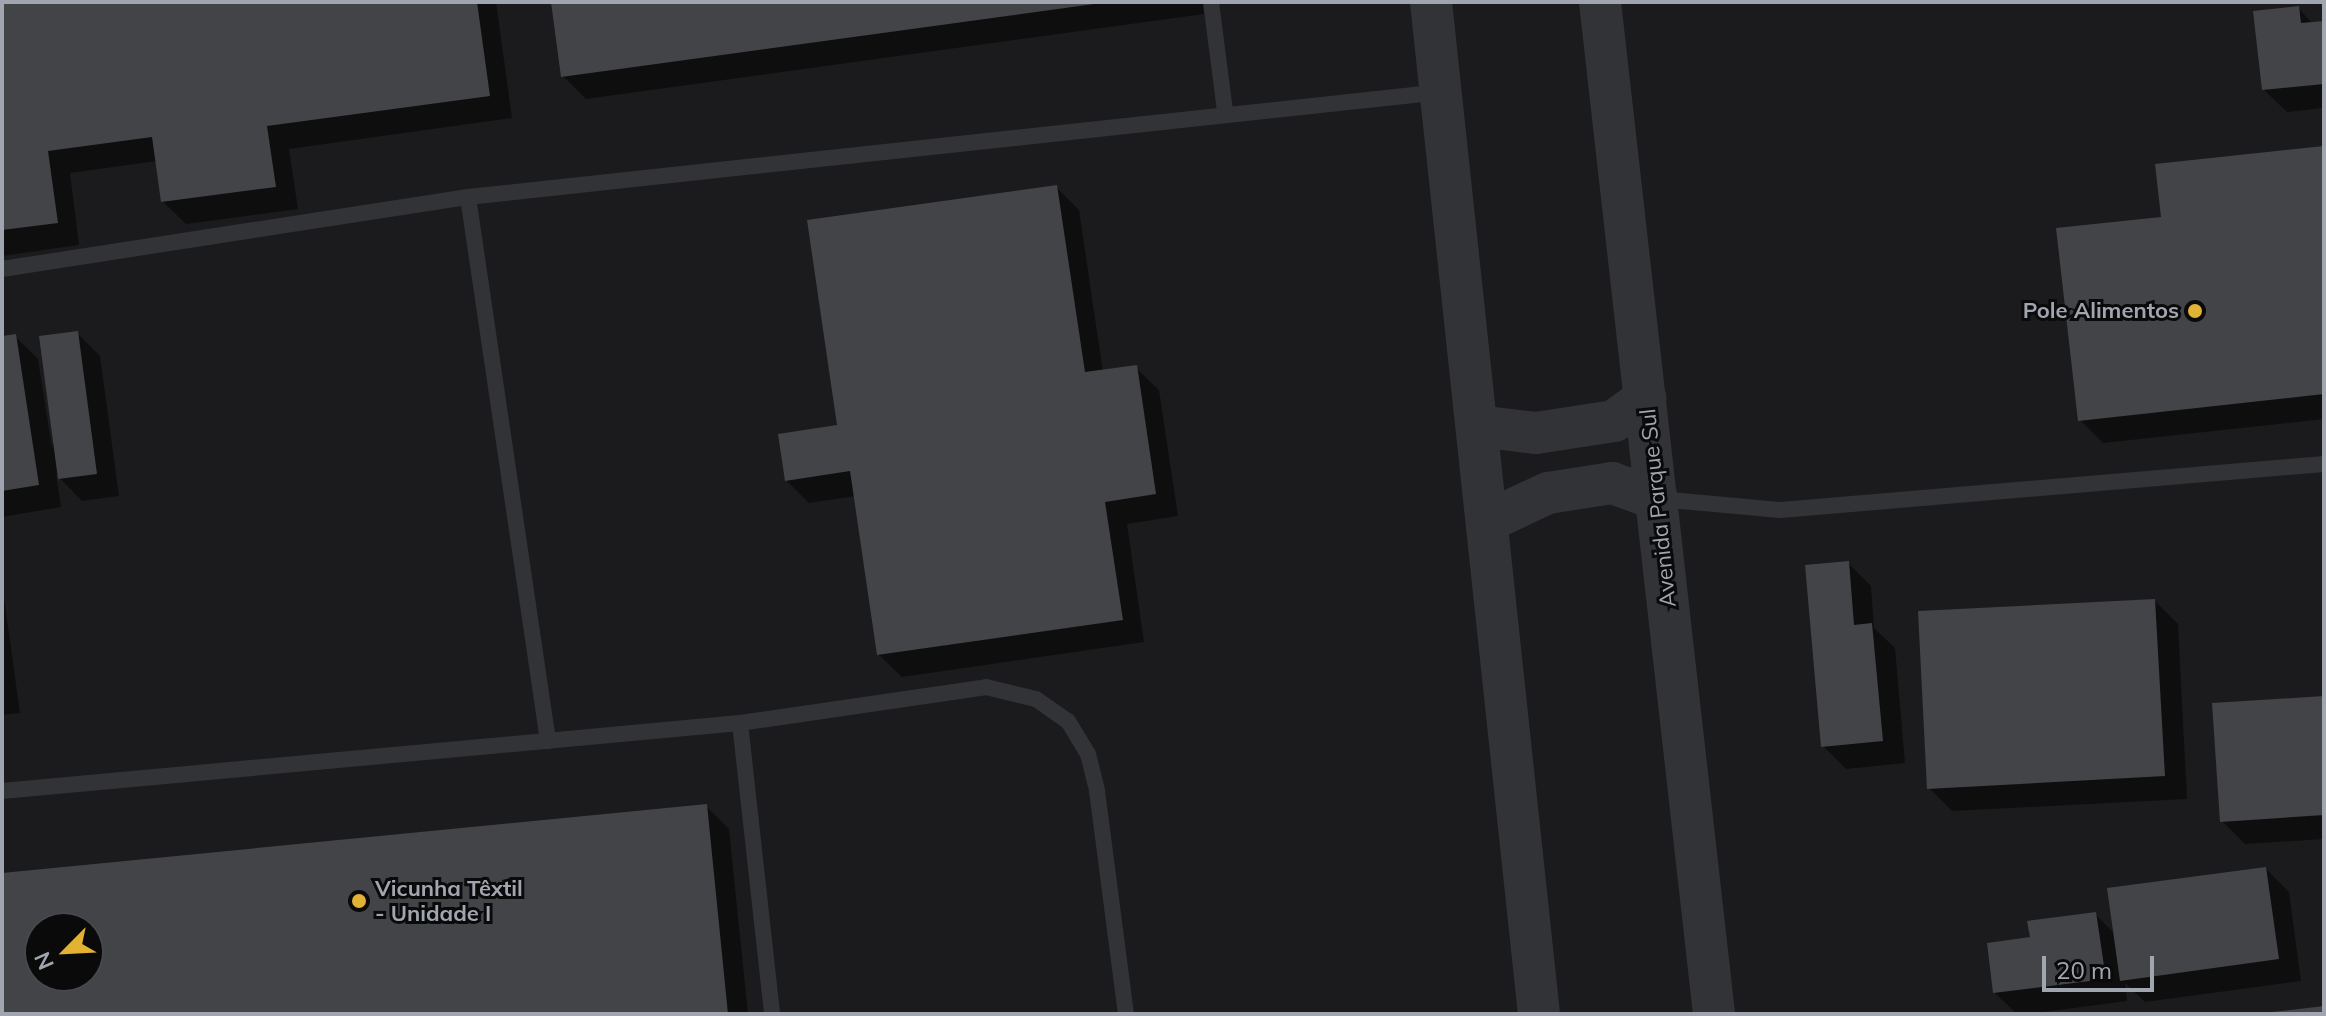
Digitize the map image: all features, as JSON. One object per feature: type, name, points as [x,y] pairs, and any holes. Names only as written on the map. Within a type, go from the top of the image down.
[{"type":"street","points":[[1431,2],[1490,520],[1539,1014]]},
{"type":"street","name":"Avenida Parque Sul","points":[[1600,2],[1714,1014]]},
{"type":"street","points":[[1478,426],[1536,433],[1614,421],[1646,398]]},
{"type":"street","points":[[1490,520],[1548,493],[1612,483],[1657,499]]},
{"type":"lane","points":[[1211,2],[1225,111]]},
{"type":"lane","points":[[2,269],[468,197],[1225,111],[1441,92]]},
{"type":"lane","points":[[468,197],[548,741]]},
{"type":"lane","points":[[1657,499],[1781,510],[2324,464]]},
{"type":"lane","points":[[2,791],[740,723],[986,687],[1036,699],[1068,721],[1088,754],[1097,791],[1126,1014]]},
{"type":"lane","points":[[740,723],[772,1014]]},
{"type":"shaded area","points":[[2,2],[2324,2],[2324,1014],[2,1014]]},
{"type":"building","points":[[2,2],[477,2],[490,96],[267,126],[276,187],[161,202],[152,137],[48,151],[58,223],[2,230]]},
{"type":"building","points":[[551,2],[1094,2],[1094,4],[561,77]]},
{"type":"building","points":[[2299,6],[2301,23],[2324,21],[2324,84],[2262,90],[2253,11]]},
{"type":"building","name":"Pole Alimentos","points":[[2324,146],[2324,394],[2078,421],[2056,228],[2161,217],[2155,164]]},
{"type":"building","points":[[1057,185],[1085,372],[1137,365],[1156,494],[1105,502],[1123,620],[877,655],[850,471],[785,481],[778,434],[837,425],[807,220]]},
{"type":"building","points":[[78,331],[97,474],[58,479],[39,336]]},
{"type":"building","points":[[16,334],[39,485],[2,491],[2,336]]},
{"type":"building","points":[[1849,561],[1854,625],[1872,623],[1883,741],[1821,747],[1805,565]]},
{"type":"building","points":[[2155,599],[2165,776],[1927,789],[1918,611]]},
{"type":"building","points":[[2324,696],[2324,815],[2220,822],[2212,703]]},
{"type":"building","name":"Vicunha Têxtil - Unidade I","points":[[707,804],[728,1014],[2,1014],[2,873]]},
{"type":"building","points":[[2266,867],[2279,959],[2120,981],[2107,888]]},
{"type":"building","points":[[2096,912],[2106,979],[1993,993],[1987,943],[2030,937],[2027,921]]},
{"type":"building","points":[[2324,1006],[2324,1014],[2272,1014],[2272,1012]]},
{"type":"place","name":"Pole Alimentos","points":[[2195,311]]},
{"type":"place","name":"Vicunha Têxtil - Unidade I","points":[[359,901]]}]
